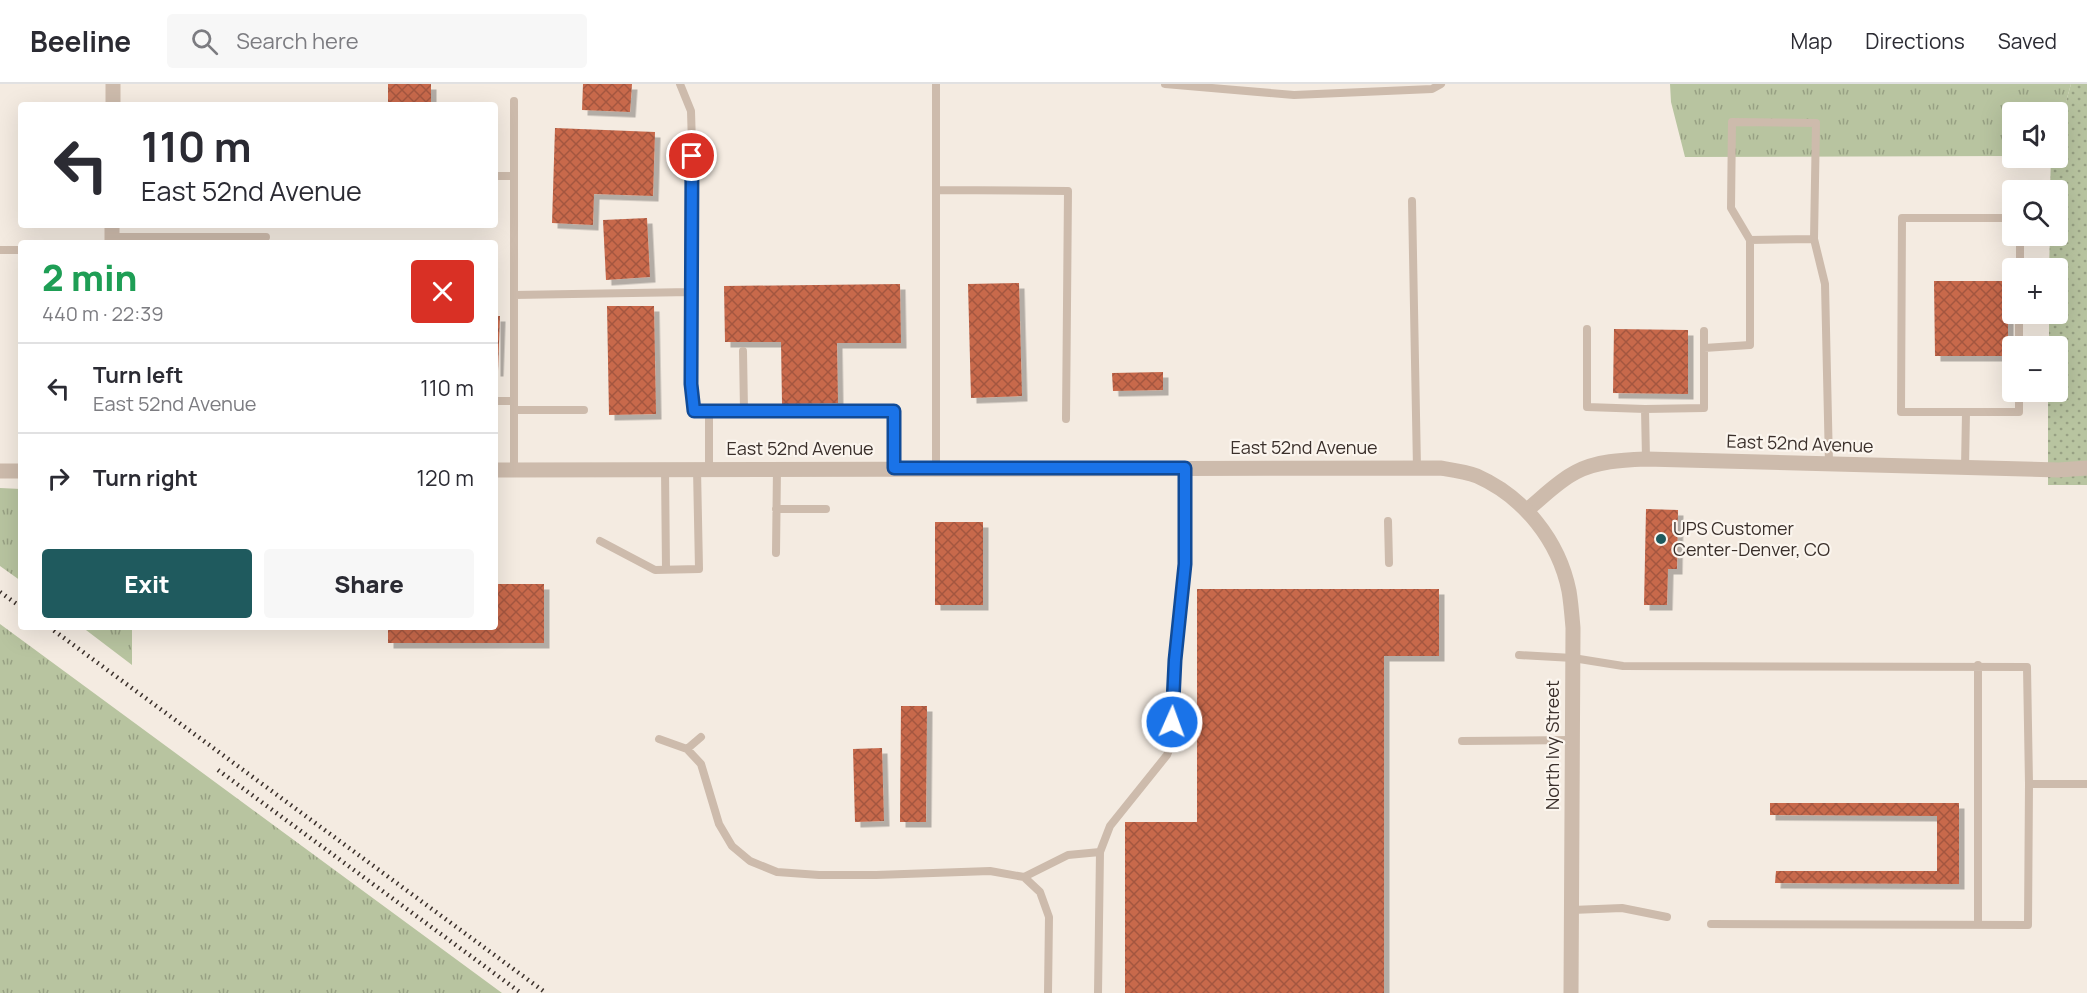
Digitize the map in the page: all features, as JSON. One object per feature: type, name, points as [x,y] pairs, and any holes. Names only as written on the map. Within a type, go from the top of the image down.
[{"type":"street","points":[[113,84],[113,102]]},
{"type":"street","name":"East 52nd Avenue","points":[[498,470],[1440,468],[1475,476],[1502,490],[1527,510],[1574,473],[1610,461],[1646,459],[2059,471],[2087,468]]},
{"type":"street","points":[[0,471],[18,471]]},
{"type":"street","name":"North Ivy Street","points":[[1527,510],[1546,534],[1559,557],[1569,592],[1573,628],[1571,993]]},
{"type":"lane","points":[[680,84],[691,111],[693,179],[691,384],[694,411],[894,411],[894,468]]},
{"type":"lane","points":[[936,84],[936,468]]},
{"type":"lane","points":[[1165,84],[1294,95],[1432,89],[1441,84]]},
{"type":"lane","points":[[514,101],[514,469]]},
{"type":"lane","points":[[1704,348],[1750,345],[1750,240],[1731,208],[1732,122],[1816,123],[1814,239],[1825,284],[1829,464]]},
{"type":"lane","points":[[498,176],[514,176]]},
{"type":"lane","points":[[936,189],[1068,190],[1066,419]]},
{"type":"lane","points":[[1412,201],[1417,468]]},
{"type":"lane","points":[[2002,218],[1902,218],[1901,412],[2019,412],[2019,402]]},
{"type":"lane","points":[[112,235],[266,237]]},
{"type":"lane","points":[[1750,240],[1814,239]]},
{"type":"lane","points":[[0,250],[18,250]]},
{"type":"lane","points":[[514,295],[692,292]]},
{"type":"lane","points":[[1587,329],[1587,407],[1645,409],[1704,408],[1704,331]]},
{"type":"lane","points":[[743,351],[744,411]]},
{"type":"lane","points":[[498,402],[514,405],[584,410]]},
{"type":"lane","points":[[1645,409],[1646,459]]},
{"type":"lane","points":[[600,541],[655,570],[699,569],[703,469],[709,411]]},
{"type":"lane","points":[[1965,468],[1966,412]]},
{"type":"lane","points":[[776,553],[777,468]]},
{"type":"lane","points":[[1098,993],[1100,852],[1110,826],[1167,755],[1172,742],[1175,660],[1185,564],[1185,468]]},
{"type":"lane","points":[[665,469],[666,569]]},
{"type":"lane","points":[[777,509],[826,509]]},
{"type":"lane","points":[[1388,521],[1389,563]]},
{"type":"lane","points":[[1519,655],[1573,658],[1623,666],[1978,665],[2027,667],[2028,925],[1711,924]]},
{"type":"lane","points":[[1978,665],[1978,925]]},
{"type":"lane","points":[[687,749],[701,737]]},
{"type":"lane","points":[[658,739],[687,749],[701,764],[719,824],[732,846],[750,861],[777,872],[819,876],[876,876],[990,871],[1024,877],[1041,892],[1049,917],[1048,993]]},
{"type":"lane","points":[[1462,741],[1572,740]]},
{"type":"lane","points":[[2029,783],[2087,784]]},
{"type":"lane","points":[[1024,877],[1068,855],[1100,852]]},
{"type":"lane","points":[[1572,910],[1622,908],[1667,917]]},
{"type":"green space","points":[[1670,84],[2071,84],[2066,102],[2002,102],[2002,156],[1685,157],[1671,102]]},
{"type":"green space","points":[[2071,84],[2087,84],[2087,485],[2048,485],[2048,402],[2068,402],[2068,336],[2049,336],[2049,324],[2068,324],[2068,258],[2049,258],[2050,246],[2068,246],[2068,180],[2050,180],[2051,168],[2068,168],[2068,102],[2066,102]]},
{"type":"green space","points":[[0,488],[18,489],[18,579],[0,566]]},
{"type":"green space","points":[[0,624],[502,993],[0,993]]},
{"type":"green space","points":[[86,630],[132,630],[132,665]]},
{"type":"building","points":[[388,84],[431,84],[431,102],[388,102]]},
{"type":"building","points":[[583,84],[632,84],[630,112],[582,110]]},
{"type":"building","points":[[555,128],[655,132],[653,196],[594,194],[593,225],[552,223]]},
{"type":"building","points":[[647,218],[650,277],[606,280],[603,220]]},
{"type":"building","points":[[1934,281],[2002,281],[2002,324],[2008,324],[2008,336],[2002,336],[2002,356],[1935,356]]},
{"type":"building","points":[[1019,283],[1022,396],[971,398],[968,284]]},
{"type":"building","points":[[900,284],[901,343],[837,343],[838,403],[782,404],[781,342],[725,342],[724,286]]},
{"type":"building","points":[[607,306],[654,306],[656,414],[609,415]]},
{"type":"building","points":[[498,316],[500,316],[498,371]]},
{"type":"building","points":[[1614,329],[1688,330],[1688,394],[1613,393]]},
{"type":"building","points":[[1163,372],[1163,390],[1113,391],[1112,373]]},
{"type":"building","name":"UPS Customer Center-Denver, CO","points":[[1646,509],[1678,510],[1677,569],[1668,569],[1667,605],[1644,605]]},
{"type":"building","points":[[935,522],[983,522],[983,605],[935,605]]},
{"type":"building","points":[[498,584],[544,584],[544,643],[388,643],[388,630],[498,630]]},
{"type":"building","points":[[1197,589],[1439,589],[1439,656],[1384,656],[1384,993],[1125,993],[1125,822],[1197,822]]},
{"type":"building","points":[[901,706],[927,706],[926,822],[900,822]]},
{"type":"building","points":[[882,748],[884,821],[855,822],[853,749]]},
{"type":"building","points":[[1770,803],[1959,803],[1959,884],[1775,883],[1776,871],[1937,871],[1937,816],[1770,815]]},
{"type":"railway","points":[[0,592],[18,605]]},
{"type":"railway","points":[[53,630],[546,993]]},
{"type":"railway","points":[[218,770],[521,993]]},
{"type":"place","name":"UPS Customer Center-Denver, CO","points":[[1661,539]]},
{"type":"route","points":[[692,156],[691,384],[694,411],[894,411],[894,468],[1185,468],[1185,564],[1175,660],[1172,722]]}]
